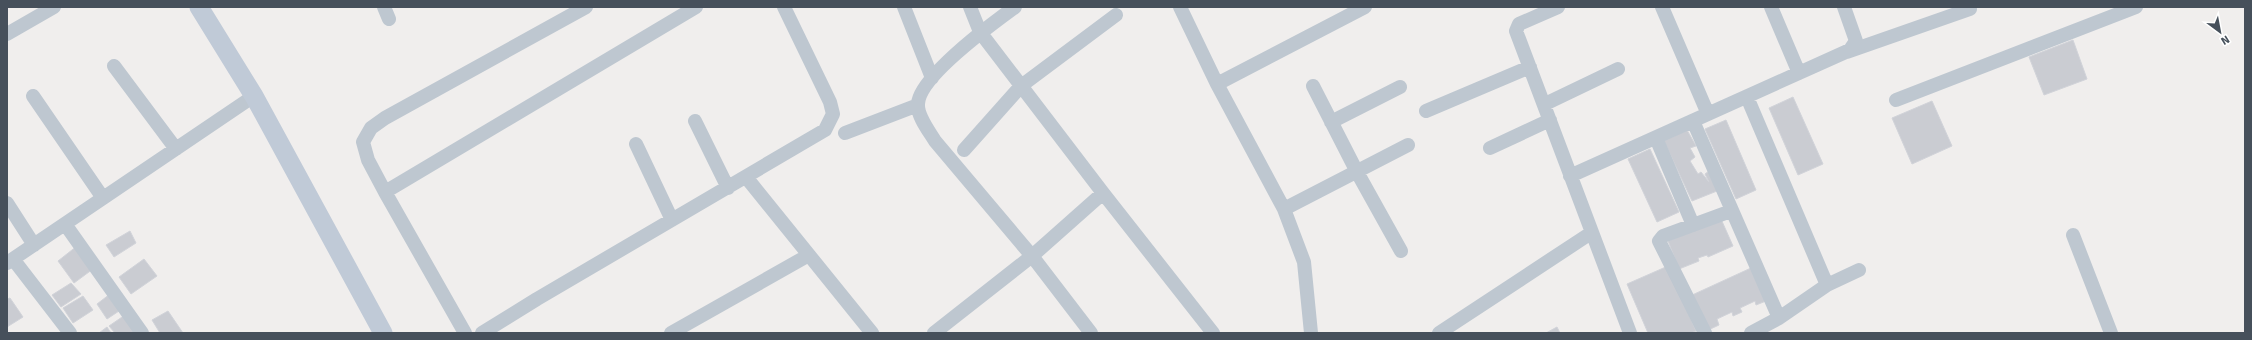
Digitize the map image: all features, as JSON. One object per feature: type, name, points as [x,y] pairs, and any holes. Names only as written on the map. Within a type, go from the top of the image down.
[{"type":"main road","points":[[199,7],[254,96],[383,333]]},
{"type":"street","points":[[7,34],[54,7]]},
{"type":"street","points":[[465,333],[385,192],[368,160],[363,142],[371,128],[385,118],[586,7]]},
{"type":"street","points":[[385,192],[696,7]]},
{"type":"street","points":[[482,333],[825,130],[833,114],[830,102],[784,7]]},
{"type":"street","points":[[904,7],[932,78]]},
{"type":"street","points":[[970,7],[980,32],[1103,193],[1213,333]]},
{"type":"street","points":[[1015,7],[980,32],[932,78],[922,91],[918,105],[923,121],[935,140],[1032,256],[1091,333]]},
{"type":"street","points":[[1180,7],[1217,84],[1284,209],[1304,262],[1311,333]]},
{"type":"street","points":[[1217,84],[1365,7]]},
{"type":"street","points":[[1558,7],[1519,24],[1516,32],[1545,104],[1591,233],[1630,333]]},
{"type":"street","points":[[1662,7],[1708,114]]},
{"type":"street","points":[[1771,7],[1799,73]]},
{"type":"street","points":[[1570,176],[1850,50],[1856,41],[1844,7]]},
{"type":"street","points":[[1896,100],[2136,7]]},
{"type":"street","points":[[1844,53],[1970,9]]},
{"type":"street","points":[[964,150],[1021,86],[1116,15]]},
{"type":"street","points":[[114,66],[176,149]]},
{"type":"street","points":[[1426,111],[1530,67]]},
{"type":"street","points":[[1545,104],[1618,69]]},
{"type":"street","points":[[1313,86],[1357,172],[1401,251]]},
{"type":"street","points":[[1331,122],[1400,87]]},
{"type":"street","points":[[32,96],[103,198]]},
{"type":"street","points":[[70,333],[10,261],[254,96]]},
{"type":"street","points":[[1747,97],[1827,285]]},
{"type":"street","points":[[846,133],[918,105]]},
{"type":"street","points":[[1490,148],[1550,120]]},
{"type":"street","points":[[695,121],[728,188]]},
{"type":"street","points":[[1693,121],[1779,318]]},
{"type":"street","points":[[1656,138],[1693,225]]},
{"type":"street","points":[[636,144],[672,220]]},
{"type":"street","points":[[1284,209],[1408,145]]},
{"type":"street","points":[[746,177],[872,333]]},
{"type":"street","points":[[934,333],[1032,256],[1103,193]]},
{"type":"street","points":[[7,203],[34,244]]},
{"type":"street","points":[[1705,333],[1659,241],[1663,236],[1731,211]]},
{"type":"street","points":[[65,224],[142,333]]},
{"type":"street","points":[[1439,333],[1591,233]]},
{"type":"street","points":[[2073,235],[2110,333]]},
{"type":"street","points":[[670,333],[809,255]]},
{"type":"street","points":[[1750,333],[1779,318],[1827,285],[1859,270]]},
{"type":"building","points":[[2073,40],[2087,79],[2044,95],[2029,57]]},
{"type":"building","points":[[1793,97],[1823,164],[1798,175],[1769,108]]},
{"type":"building","points":[[1932,101],[1952,146],[1912,164],[1892,118]]},
{"type":"building","points":[[1726,120],[1756,190],[1736,199],[1705,129]]},
{"type":"building","points":[[1687,130],[1696,146],[1690,148],[1695,157],[1690,161],[1698,174],[1701,172],[1709,182],[1705,174],[1709,171],[1717,191],[1692,201],[1664,141]]},
{"type":"building","points":[[1650,149],[1679,212],[1657,222],[1628,159]]},
{"type":"building","points":[[1721,219],[1733,246],[1708,257],[1707,255],[1698,258],[1699,261],[1679,269],[1668,241]]},
{"type":"building","points":[[130,231],[136,243],[114,257],[106,245]]},
{"type":"building","points":[[77,246],[93,269],[74,283],[58,261]]},
{"type":"building","points":[[144,259],[157,276],[131,294],[119,277]]},
{"type":"building","points":[[1668,266],[1696,331],[1691,333],[1648,333],[1627,284]]},
{"type":"building","points":[[1751,268],[1766,301],[1756,305],[1755,301],[1740,308],[1742,312],[1733,316],[1732,312],[1717,319],[1719,325],[1706,331],[1690,296]]},
{"type":"building","points":[[71,283],[81,294],[61,307],[52,295]]},
{"type":"building","points":[[110,294],[122,309],[107,319],[97,304]]},
{"type":"building","points":[[83,296],[93,310],[73,323],[63,308]]},
{"type":"building","points":[[10,298],[23,317],[7,327],[7,299]]},
{"type":"building","points":[[168,311],[183,333],[160,333],[152,320]]},
{"type":"building","points":[[125,315],[138,333],[115,333],[109,326]]},
{"type":"building","points":[[107,327],[111,333],[99,333]]},
{"type":"building","points":[[1557,327],[1560,333],[1546,333]]}]
